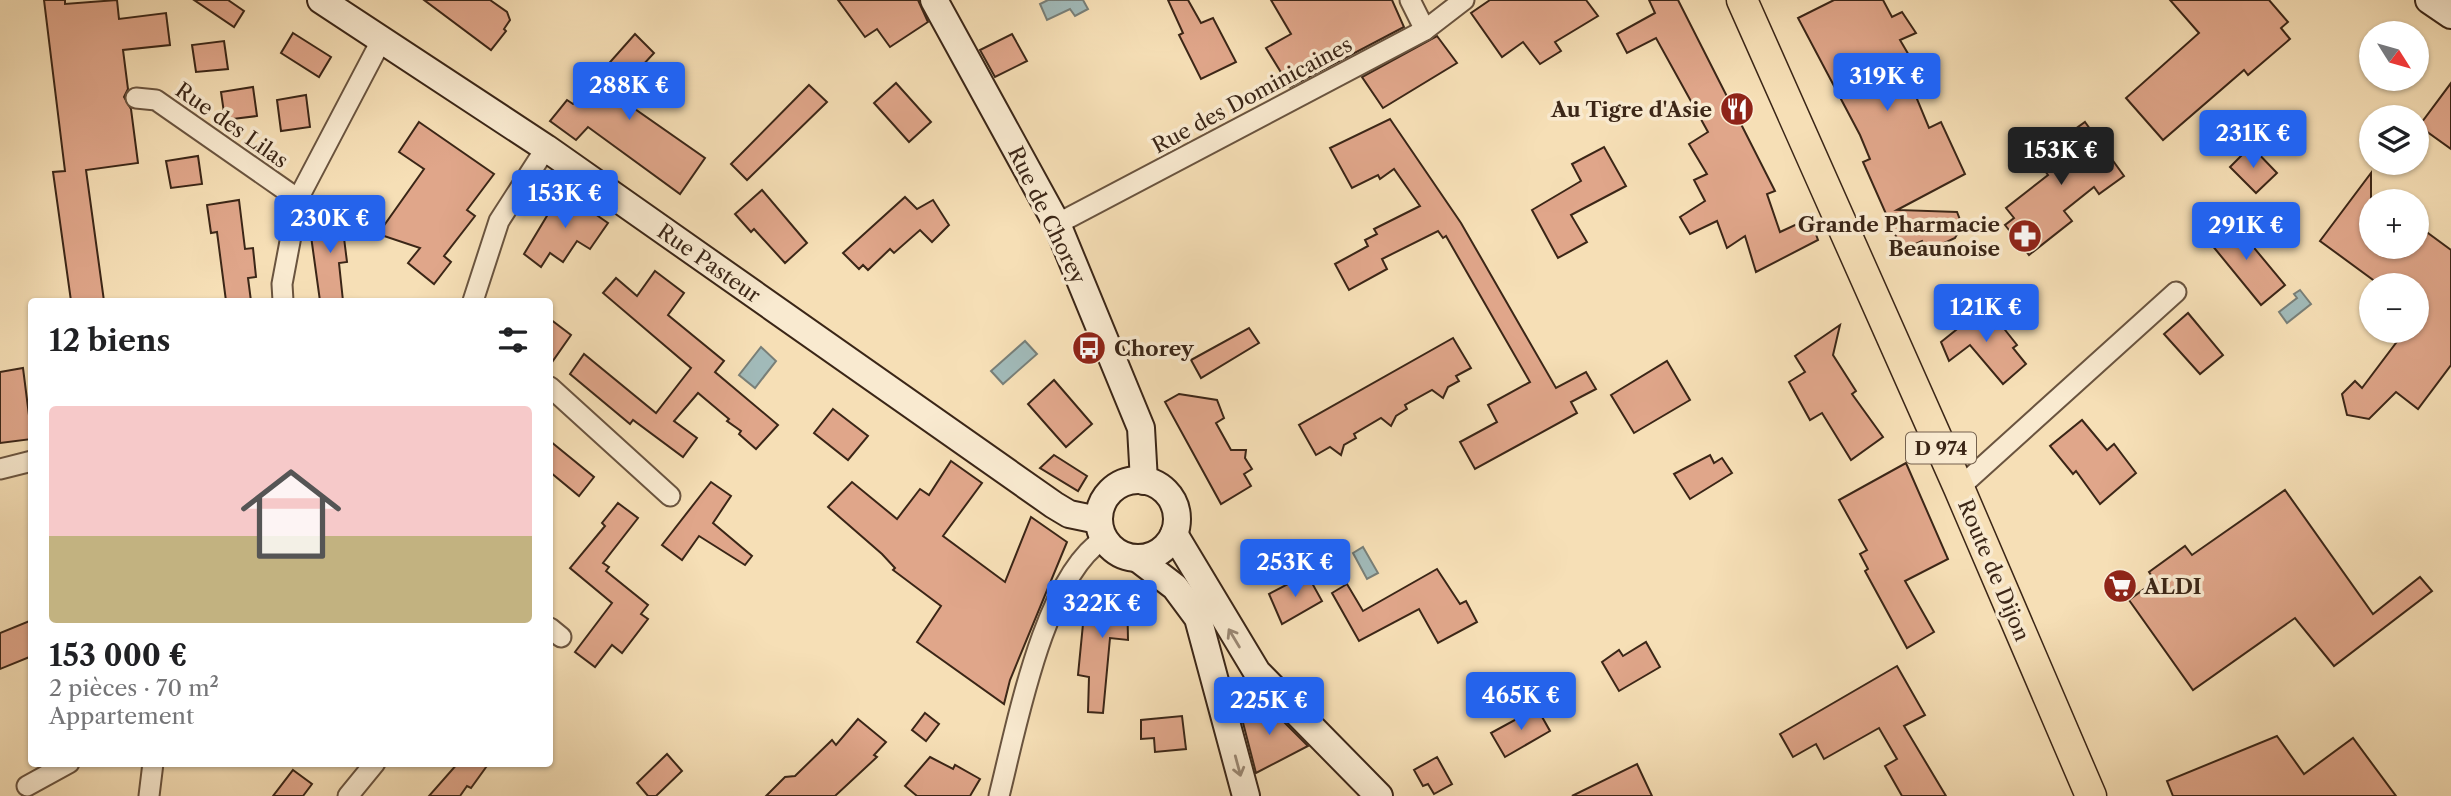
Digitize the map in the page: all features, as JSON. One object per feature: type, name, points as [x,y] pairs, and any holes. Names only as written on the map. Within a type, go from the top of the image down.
[{"type":"main road","name":"Route de Dijon","points":[[1742,0],[1959,488],[2091,796]]},
{"type":"street","name":"Rue Pasteur","points":[[321,0],[546,148],[1054,505],[1101,530]]},
{"type":"street","name":"Rue de Chorey","points":[[934,0],[1057,224],[1141,428],[1144,481]]},
{"type":"street","points":[[1410,0],[1425,30]]},
{"type":"street","name":"Rue des Dominicaines","points":[[1057,224],[1425,30],[1464,0]]},
{"type":"street","points":[[2429,0],[2451,15]]},
{"type":"street","name":"Rue des Lilas","points":[[283,298],[282,284],[298,199],[382,40]]},
{"type":"street","name":"Rue des Lilas","points":[[136,98],[156,100],[298,199]]},
{"type":"street","points":[[474,298],[499,221],[546,148]]},
{"type":"street","points":[[1959,488],[2176,292]]},
{"type":"street","points":[[553,390],[670,496]]},
{"type":"street","points":[[0,469],[28,462]]},
{"type":"street","points":[[999,796],[1030,674],[1063,587],[1101,530],[1102,503],[1112,490],[1127,482],[1144,481],[1162,488],[1174,505],[1174,534],[1257,672],[1379,796]]},
{"type":"street","points":[[1101,530],[1118,553],[1137,558],[1175,587],[1198,618],[1246,796]]},
{"type":"street","points":[[1137,558],[1155,554],[1174,534]]},
{"type":"street","points":[[27,786],[62,767]]},
{"type":"street","points":[[149,796],[153,767]]},
{"type":"street","points":[[348,796],[372,767]]},
{"type":"water","points":[[1048,0],[1083,0],[1088,9],[1075,16],[1070,9],[1047,20],[1040,4]]},
{"type":"water","points":[[2300,290],[2311,304],[2287,323],[2279,312],[2297,298],[2294,294]]},
{"type":"water","points":[[1025,341],[1037,354],[1003,384],[991,371]]},
{"type":"water","points":[[761,347],[776,361],[755,388],[739,375]]},
{"type":"water","points":[[1363,547],[1378,573],[1367,579],[1353,553]]},
{"type":"building","points":[[44,0],[65,0],[65,4],[117,0],[119,19],[166,13],[170,45],[123,50],[128,89],[124,97],[131,109],[138,163],[86,170],[104,298],[71,298],[53,172],[65,171]]},
{"type":"building","points":[[194,0],[228,0],[244,11],[234,27]]},
{"type":"building","points":[[424,0],[490,0],[507,12],[510,20],[504,29],[506,31],[491,50]]},
{"type":"building","points":[[838,0],[918,0],[928,22],[890,47],[877,29],[865,37]]},
{"type":"building","points":[[1168,0],[1188,0],[1201,23],[1213,18],[1236,62],[1201,79],[1179,35],[1183,33]]},
{"type":"building","points":[[1271,0],[1392,0],[1404,27],[1290,87],[1266,48],[1291,34]]},
{"type":"building","points":[[1490,0],[1586,0],[1598,16],[1555,42],[1561,51],[1540,64],[1523,42],[1502,57],[1471,13]]},
{"type":"building","points":[[1649,0],[1678,0],[1775,191],[1767,194],[1780,232],[1810,218],[1818,240],[1756,272],[1745,236],[1727,248],[1717,221],[1690,234],[1680,217],[1705,201],[1694,180],[1707,174],[1689,144],[1708,132],[1656,38],[1627,53],[1617,34],[1655,13]]},
{"type":"building","points":[[1834,0],[1883,0],[1892,17],[1902,12],[1916,33],[1900,40],[1917,69],[1907,75],[1929,128],[1941,122],[1965,174],[1897,210],[1957,212],[1962,225],[1955,238],[1926,250],[1922,241],[1902,250],[1863,162],[1870,159],[1860,135],[1798,18]]},
{"type":"building","points":[[2170,0],[2269,0],[2288,22],[2281,28],[2290,39],[2248,75],[2244,70],[2163,140],[2126,98],[2199,33]]},
{"type":"building","points":[[293,33],[331,57],[319,77],[281,53]]},
{"type":"building","points":[[635,34],[654,53],[615,95],[705,158],[680,194],[588,127],[576,140],[550,121],[567,100],[573,104]]},
{"type":"building","points":[[1012,34],[1027,61],[995,77],[980,50]]},
{"type":"building","points":[[1437,36],[1457,63],[1383,108],[1362,77]]},
{"type":"building","points":[[224,41],[228,69],[196,72],[192,45]]},
{"type":"building","points":[[896,83],[931,122],[909,142],[874,103]]},
{"type":"building","points":[[2451,83],[2451,149],[2429,133],[2429,113]]},
{"type":"building","points":[[809,85],[827,102],[747,180],[731,164]]},
{"type":"building","points":[[253,87],[257,116],[225,120],[221,92]]},
{"type":"building","points":[[306,95],[310,127],[281,131],[277,100]]},
{"type":"building","points":[[1390,119],[1461,223],[1556,388],[1586,372],[1596,389],[1571,402],[1577,413],[1475,469],[1460,442],[1497,422],[1488,405],[1530,382],[1446,236],[1443,238],[1438,231],[1382,259],[1387,269],[1349,290],[1335,264],[1368,246],[1365,240],[1377,234],[1374,229],[1420,206],[1394,169],[1380,179],[1378,175],[1352,188],[1330,148]]},
{"type":"building","points":[[419,122],[494,174],[467,210],[475,216],[444,256],[451,262],[434,284],[408,263],[420,248],[378,234],[424,169],[399,152]]},
{"type":"building","points":[[2085,122],[2124,176],[2099,194],[2094,187],[2064,211],[2072,221],[2029,255],[2005,225],[2014,218],[2006,208],[2048,175],[2035,158]]},
{"type":"building","points":[[2251,146],[2277,173],[2256,193],[2230,167]]},
{"type":"building","points":[[1604,147],[1626,186],[1571,215],[1587,242],[1558,258],[1532,210],[1581,181],[1572,164]]},
{"type":"building","points":[[198,156],[202,184],[171,188],[166,161]]},
{"type":"building","points":[[2370,175],[2371,175],[2371,189],[2359,189]]},
{"type":"building","points":[[2359,189],[2359,259],[2429,259],[2429,234],[2451,250],[2451,365],[2418,409],[2396,392],[2369,419],[2347,415],[2342,394],[2355,381],[2362,388],[2396,343],[2429,343],[2429,273],[2364,273],[2320,241]]},
{"type":"building","points":[[762,190],[807,243],[785,263],[754,229],[751,232],[735,214]]},
{"type":"building","points":[[562,191],[608,223],[590,249],[577,241],[563,262],[550,253],[541,267],[524,254]]},
{"type":"building","points":[[905,197],[917,209],[933,200],[949,225],[932,242],[920,230],[894,253],[890,249],[868,270],[863,265],[859,269],[843,253]]},
{"type":"building","points":[[339,198],[347,262],[339,263],[343,298],[320,298],[311,236]]},
{"type":"building","points":[[239,200],[245,249],[253,248],[256,277],[248,278],[251,298],[226,298],[217,232],[211,233],[207,205]]},
{"type":"building","points":[[2230,219],[2285,285],[2261,305],[2207,239]]},
{"type":"building","points":[[655,271],[684,293],[668,315],[724,361],[715,372],[778,425],[756,449],[739,434],[741,431],[727,421],[729,419],[698,393],[674,421],[697,438],[683,457],[633,420],[630,424],[570,374],[584,354],[656,413],[691,368],[603,293],[616,278],[637,296]]},
{"type":"building","points":[[1986,306],[2017,345],[2013,348],[2026,364],[2003,384],[1970,345],[1949,361],[1941,342]]},
{"type":"building","points":[[2188,313],[2223,355],[2200,374],[2164,334]]},
{"type":"building","points":[[553,321],[571,335],[553,361]]},
{"type":"building","points":[[1840,325],[1833,355],[1856,391],[1852,394],[1883,437],[1851,460],[1822,413],[1810,420],[1789,382],[1805,372],[1795,356]]},
{"type":"building","points":[[1249,328],[1259,343],[1201,378],[1191,360]]},
{"type":"building","points":[[1453,338],[1471,368],[1456,376],[1459,381],[1448,387],[1443,398],[1432,390],[1405,405],[1407,409],[1396,416],[1391,426],[1381,418],[1354,434],[1356,438],[1344,445],[1341,455],[1330,447],[1316,455],[1299,425]]},
{"type":"building","points":[[1667,361],[1690,400],[1634,433],[1611,395]]},
{"type":"building","points":[[23,368],[28,407],[28,440],[0,443],[0,372]]},
{"type":"building","points":[[1054,380],[1092,424],[1066,447],[1028,404]]},
{"type":"building","points":[[1179,394],[1217,400],[1224,418],[1216,423],[1231,450],[1246,450],[1245,458],[1252,469],[1244,474],[1251,486],[1221,504],[1165,402]]},
{"type":"building","points":[[833,409],[868,436],[848,460],[814,433]]},
{"type":"building","points":[[2082,420],[2107,450],[2114,444],[2136,473],[2100,504],[2076,471],[2073,474],[2050,446]]},
{"type":"building","points":[[553,443],[594,477],[579,496],[553,474]]},
{"type":"building","points":[[1054,455],[1087,476],[1078,491],[1040,468]]},
{"type":"building","points":[[1710,455],[1714,463],[1722,458],[1732,473],[1690,499],[1674,474]]},
{"type":"building","points":[[951,461],[982,483],[943,536],[1005,582],[1031,517],[1067,542],[1010,680],[1004,704],[917,642],[941,606],[893,570],[895,568],[882,554],[828,507],[852,482],[897,519],[920,489],[929,495]]},
{"type":"building","points":[[1906,463],[1948,559],[1905,581],[1934,632],[1907,648],[1865,571],[1868,569],[1860,554],[1867,550],[1839,500]]},
{"type":"building","points":[[711,482],[731,496],[713,523],[752,556],[745,565],[699,536],[682,560],[662,545]]},
{"type":"building","points":[[2285,490],[2373,614],[2420,577],[2432,591],[2334,666],[2295,618],[2193,690],[2129,600],[2155,581],[2149,572],[2185,546],[2192,555]]},
{"type":"building","points":[[618,503],[638,518],[603,563],[609,567],[606,571],[648,605],[641,614],[648,619],[622,653],[612,645],[595,667],[575,652],[612,603],[570,568],[605,526],[602,523]]},
{"type":"building","points":[[1437,569],[1460,604],[1466,601],[1477,622],[1438,643],[1419,609],[1359,641],[1332,593],[1347,584],[1363,611]]},
{"type":"building","points":[[1307,574],[1322,601],[1282,624],[1269,594]]},
{"type":"building","points":[[1092,587],[1127,590],[1128,640],[1110,638],[1103,713],[1088,712],[1089,677],[1078,675],[1084,614],[1089,614]]},
{"type":"building","points":[[28,622],[28,658],[0,669],[0,633]]},
{"type":"building","points":[[1646,642],[1660,667],[1619,691],[1602,662],[1619,650],[1623,656]]},
{"type":"building","points":[[1897,666],[1925,715],[1904,726],[1946,796],[1902,796],[1885,766],[1897,759],[1879,728],[1824,759],[1816,744],[1793,757],[1780,734]]},
{"type":"building","points":[[1265,703],[1308,746],[1256,773],[1241,715]]},
{"type":"building","points":[[1537,708],[1550,731],[1505,757],[1491,733]]},
{"type":"building","points":[[925,713],[939,724],[926,741],[912,730]]},
{"type":"building","points":[[1182,716],[1186,749],[1155,752],[1154,738],[1141,739],[1141,720]]},
{"type":"building","points":[[858,719],[886,742],[874,755],[877,757],[835,796],[766,796],[785,777],[795,776],[832,740],[836,745]]},
{"type":"building","points":[[2277,736],[2304,774],[2353,738],[2396,796],[2173,796],[2167,781]]},
{"type":"building","points":[[667,754],[682,771],[656,796],[648,796],[637,783]]},
{"type":"building","points":[[930,757],[953,769],[955,765],[980,779],[970,796],[917,796],[905,786]]},
{"type":"building","points":[[1437,757],[1452,784],[1434,794],[1428,784],[1423,786],[1414,770]]},
{"type":"building","points":[[1637,764],[1652,796],[1572,796]]},
{"type":"building","points":[[454,767],[486,767],[471,788],[467,786],[460,796],[429,796]]},
{"type":"building","points":[[293,770],[312,784],[303,796],[273,796]]},
{"type":"place","name":"Au Tigre d'Asie","points":[[1737,109]]},
{"type":"place","name":"Grande Pharmacie Beaunoise","points":[[2025,236]]},
{"type":"place","name":"Chorey","points":[[1089,348]]},
{"type":"place","name":"ALDI","points":[[2120,586]]}]
